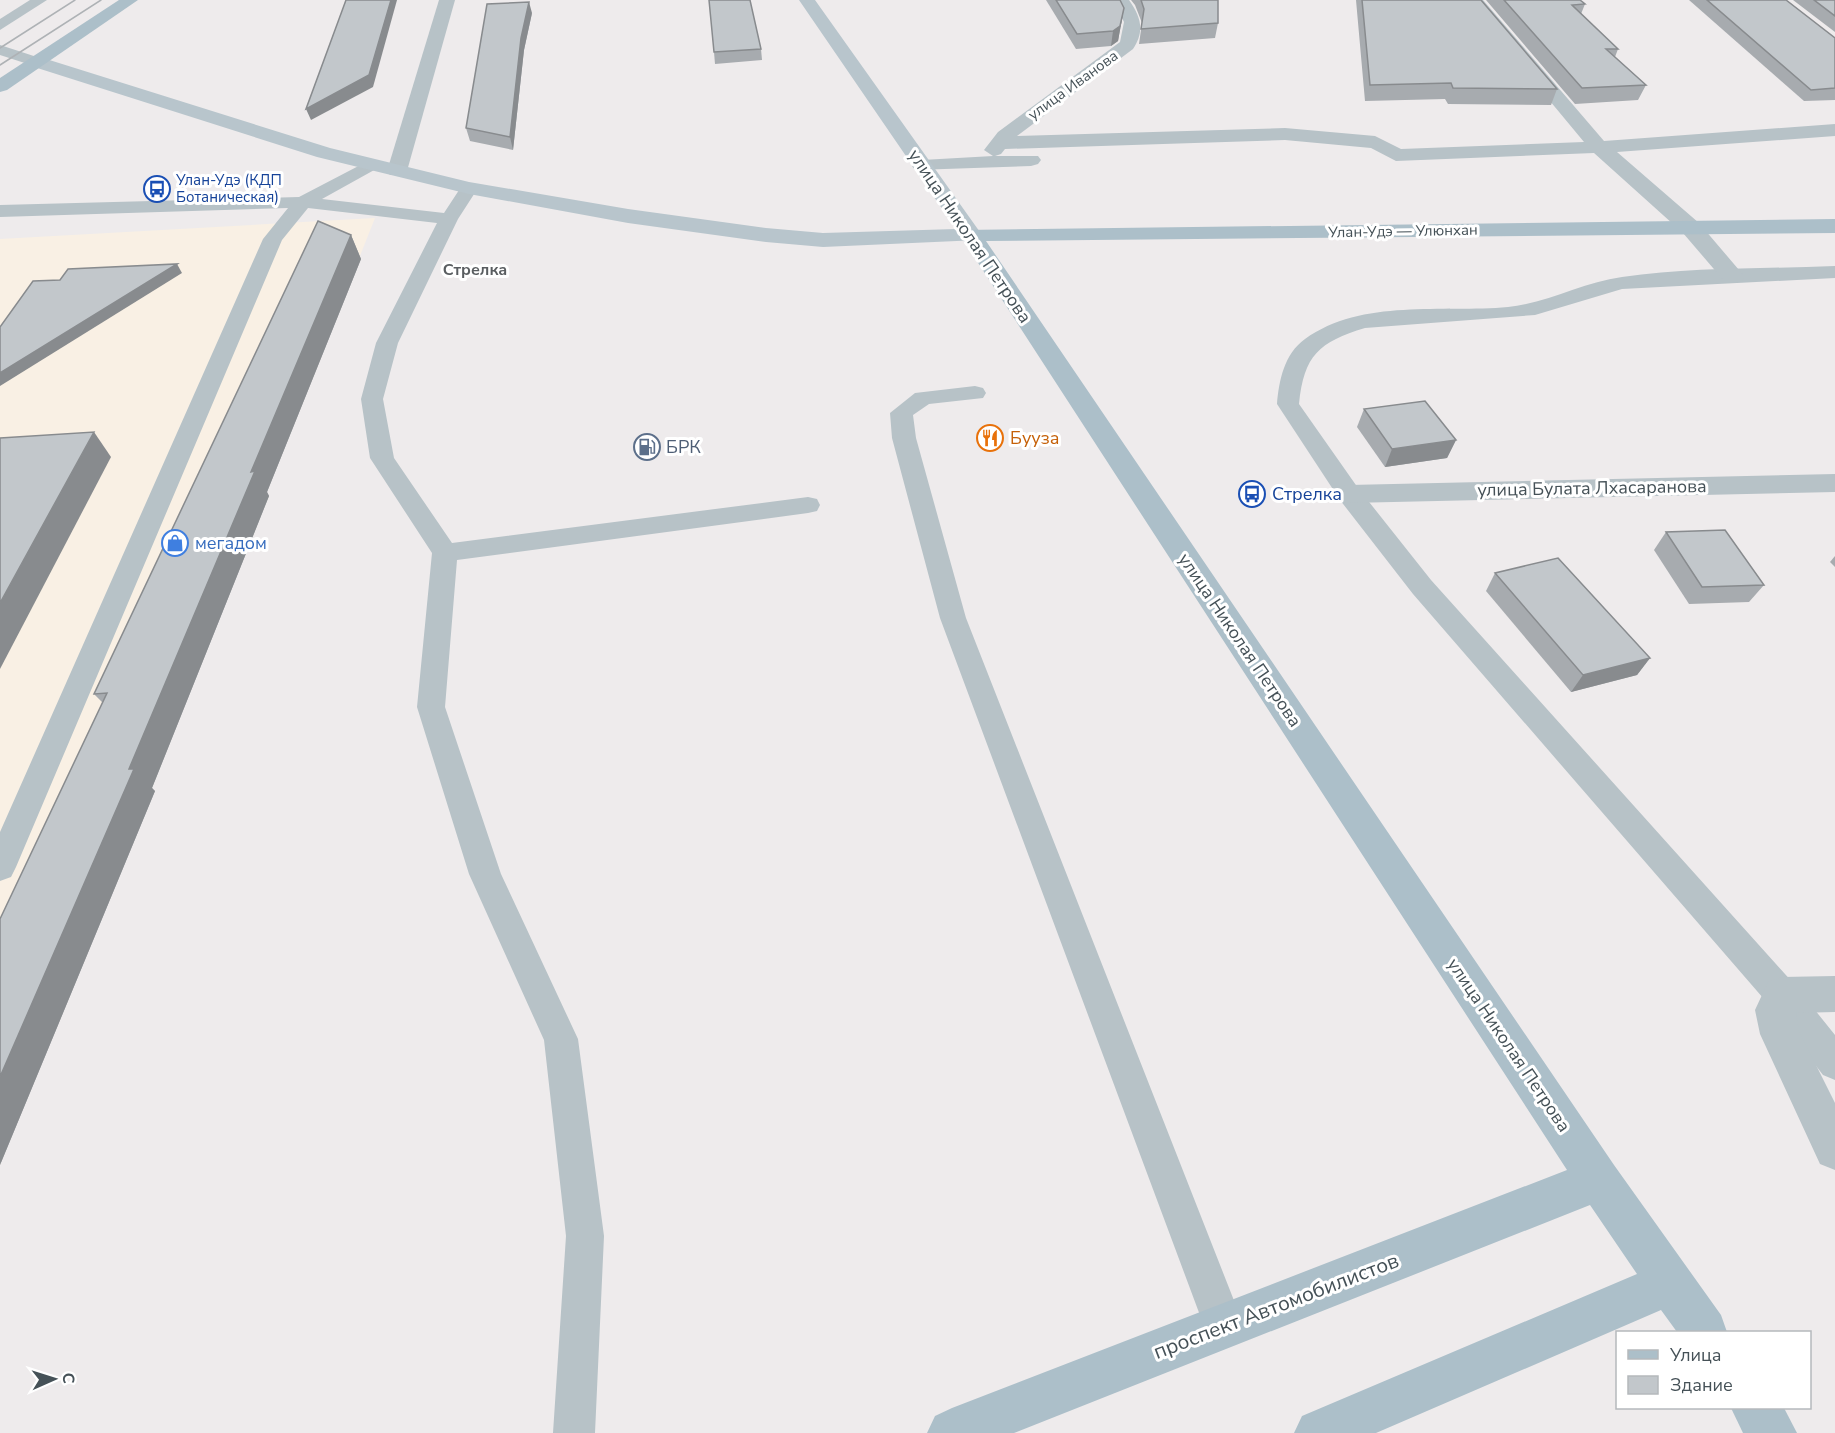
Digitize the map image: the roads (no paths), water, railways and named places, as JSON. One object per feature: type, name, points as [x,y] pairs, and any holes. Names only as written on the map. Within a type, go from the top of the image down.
[{"type":"main road","points":[[0,86],[130,0]]},
{"type":"main road","name":"улица Николая Петрова","points":[[807,0],[971,235],[1599,1180],[1703,1331]]},
{"type":"main road","points":[[37,62],[324,153],[469,188],[628,216],[766,235],[823,240],[971,235]]},
{"type":"main road","name":"Улан-Удэ — Улюнхан","points":[[971,235],[1833,228]]},
{"type":"main road","name":"проспект Автомобилистов","points":[[952,1433],[1599,1180]]},
{"type":"main road","points":[[1319,1433],[1670,1283]]},
{"type":"main road","points":[[1756,1409],[1772,1433]]},
{"type":"street","points":[[397,171],[447,0]]},
{"type":"street","name":"улица Иванова","points":[[988,162],[998,143],[1082,75],[1127,45],[1134,25],[1121,0]]},
{"type":"street","points":[[1474,0],[1599,147],[1691,228],[1733,277]]},
{"type":"street","points":[[1301,156],[1396,155],[1599,147],[1835,130]]},
{"type":"street","points":[[998,143],[1285,134],[1375,142],[1396,155]]},
{"type":"street","points":[[922,166],[1089,158],[1206,156]]},
{"type":"street","name":"улица Булата Лхасаранова","points":[[1349,494],[1835,483]]},
{"type":"street","points":[[1835,994],[1782,995],[1774,1010],[1780,1034],[1835,1149]]},
{"type":"lane","points":[[0,25],[40,0]]},
{"type":"lane","points":[[0,50],[37,62]]},
{"type":"lane","points":[[0,867],[273,239],[303,202],[370,165]]},
{"type":"lane","points":[[469,188],[449,219],[387,343],[372,399],[382,458],[445,553],[431,707],[485,874],[561,1039],[585,1236],[574,1433]]},
{"type":"lane","points":[[0,211],[303,202],[449,219]]},
{"type":"lane","points":[[1835,272],[1620,283],[1570,296],[1535,309],[1366,321],[1338,329],[1311,344],[1291,374],[1288,404],[1349,494],[1422,587],[1782,995],[1835,1063]]},
{"type":"lane","points":[[975,393],[923,398],[902,412],[904,438],[953,618],[1224,1326]]},
{"type":"lane","points":[[445,553],[808,505]]},
{"type":"tram line","points":[[0,48],[75,0]]},
{"type":"tram line","points":[[0,65],[101,0]]},
{"type":"place","name":"Улан-Удэ (КДП Ботаническая)","points":[[157,189]]},
{"type":"place","name":"Бууза","points":[[990,438]]},
{"type":"place","name":"БРК","points":[[647,447]]},
{"type":"place","name":"Стрелка","points":[[1252,494]]},
{"type":"place","name":"мегадом","points":[[175,543]]},
{"type":"district","name":"Стрелка","points":[[475,270]]}]
